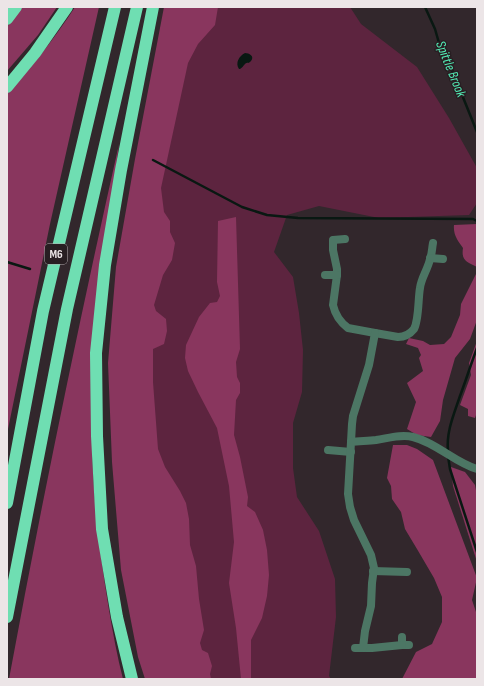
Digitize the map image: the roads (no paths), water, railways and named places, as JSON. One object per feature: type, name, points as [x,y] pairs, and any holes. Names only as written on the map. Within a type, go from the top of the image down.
[{"type":"highway","points":[[7,19],[16,7]]},
{"type":"highway","points":[[7,87],[35,53],[67,7]]},
{"type":"highway","name":"M6","points":[[7,503],[43,311],[115,7]]},
{"type":"highway","name":"M6","points":[[7,617],[67,308],[137,7]]},
{"type":"highway","points":[[132,679],[117,617],[102,529],[97,436],[96,353],[105,265],[121,170],[153,7]]},
{"type":"street","points":[[345,239],[333,240],[337,275],[332,305],[337,317],[348,328],[375,334],[401,337],[414,329],[417,319],[421,281],[430,258],[433,243]]},
{"type":"street","points":[[430,258],[443,259]]},
{"type":"street","points":[[325,275],[337,275]]},
{"type":"street","points":[[375,334],[369,365],[353,416],[348,494],[354,520],[371,555],[374,565],[371,606],[364,638],[359,648],[404,642]]},
{"type":"street","points":[[351,442],[406,436],[422,440],[465,465],[477,469]]},
{"type":"street","points":[[328,450],[351,452]]},
{"type":"street","points":[[373,571],[407,572]]},
{"type":"waterway","name":"Spittle Brook","points":[[425,7],[477,132]]},
{"type":"waterway","points":[[153,160],[242,207],[267,215],[298,218],[473,219],[477,221]]},
{"type":"waterway","points":[[7,262],[30,269]]},
{"type":"waterway","name":"Spittle Brook","points":[[448,451],[448,437],[451,423],[477,348]]},
{"type":"waterway","name":"Spittle Brook","points":[[448,456],[450,469],[477,552]]}]
